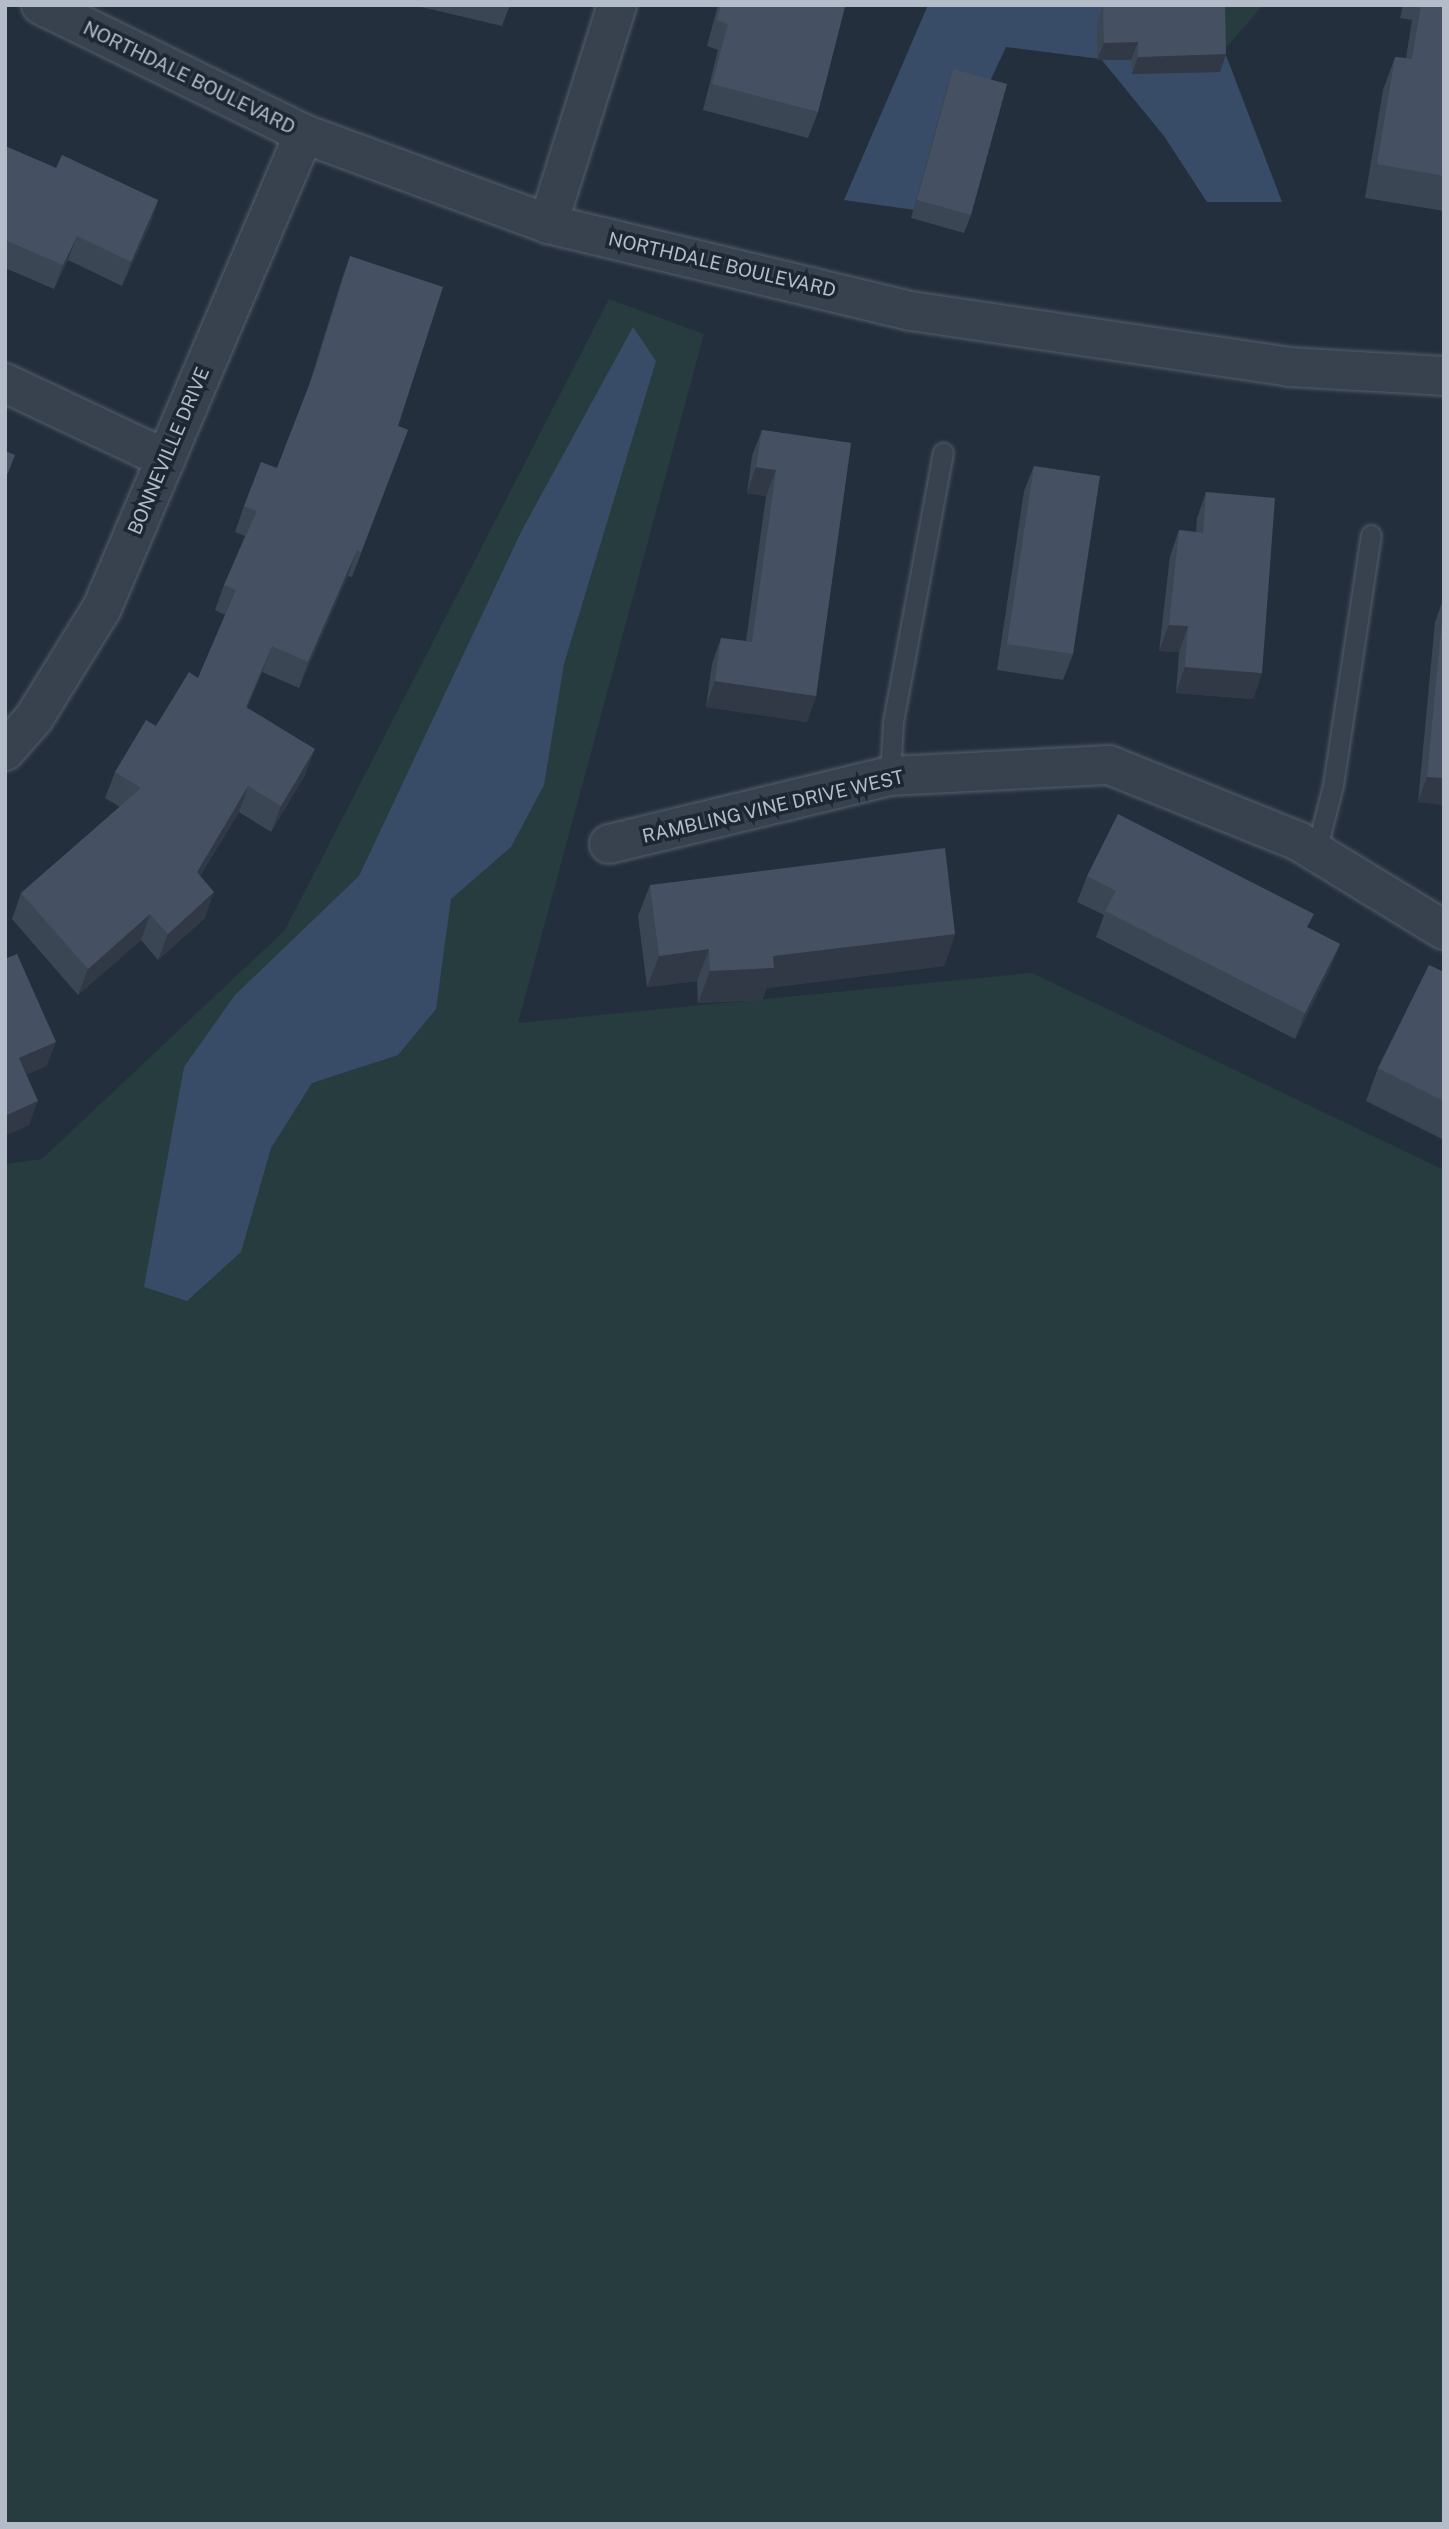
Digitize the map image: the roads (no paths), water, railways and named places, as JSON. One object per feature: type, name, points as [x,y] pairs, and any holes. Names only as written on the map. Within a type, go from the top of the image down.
[{"type":"street","name":"NORTHDALE BOULEVARD","points":[[41,5],[304,134],[548,224],[911,311],[1289,367],[1444,376]]},
{"type":"street","points":[[548,224],[617,5]]},
{"type":"street","name":"BONNEVILLE DRIVE","points":[[5,751],[34,718],[102,608],[304,134]]},
{"type":"street","points":[[5,383],[166,459]]},
{"type":"street","name":"RAMBLING VINE DRIVE WEST","points":[[609,844],[890,776],[1109,765],[1316,852],[1444,930]]},
{"type":"lane","points":[[890,776],[893,722],[943,453]]},
{"type":"lane","points":[[1316,852],[1333,785],[1371,535]]},
{"type":"water","points":[[928,5],[1161,5],[1224,50],[1282,202],[1207,202],[1164,136],[1101,59],[1006,47],[929,212],[844,200]]},
{"type":"water","points":[[633,327],[656,361],[564,664],[544,785],[511,847],[451,899],[436,1009],[398,1055],[312,1083],[271,1148],[241,1252],[187,1301],[144,1287],[184,1067],[235,995],[359,876],[522,530]]}]
